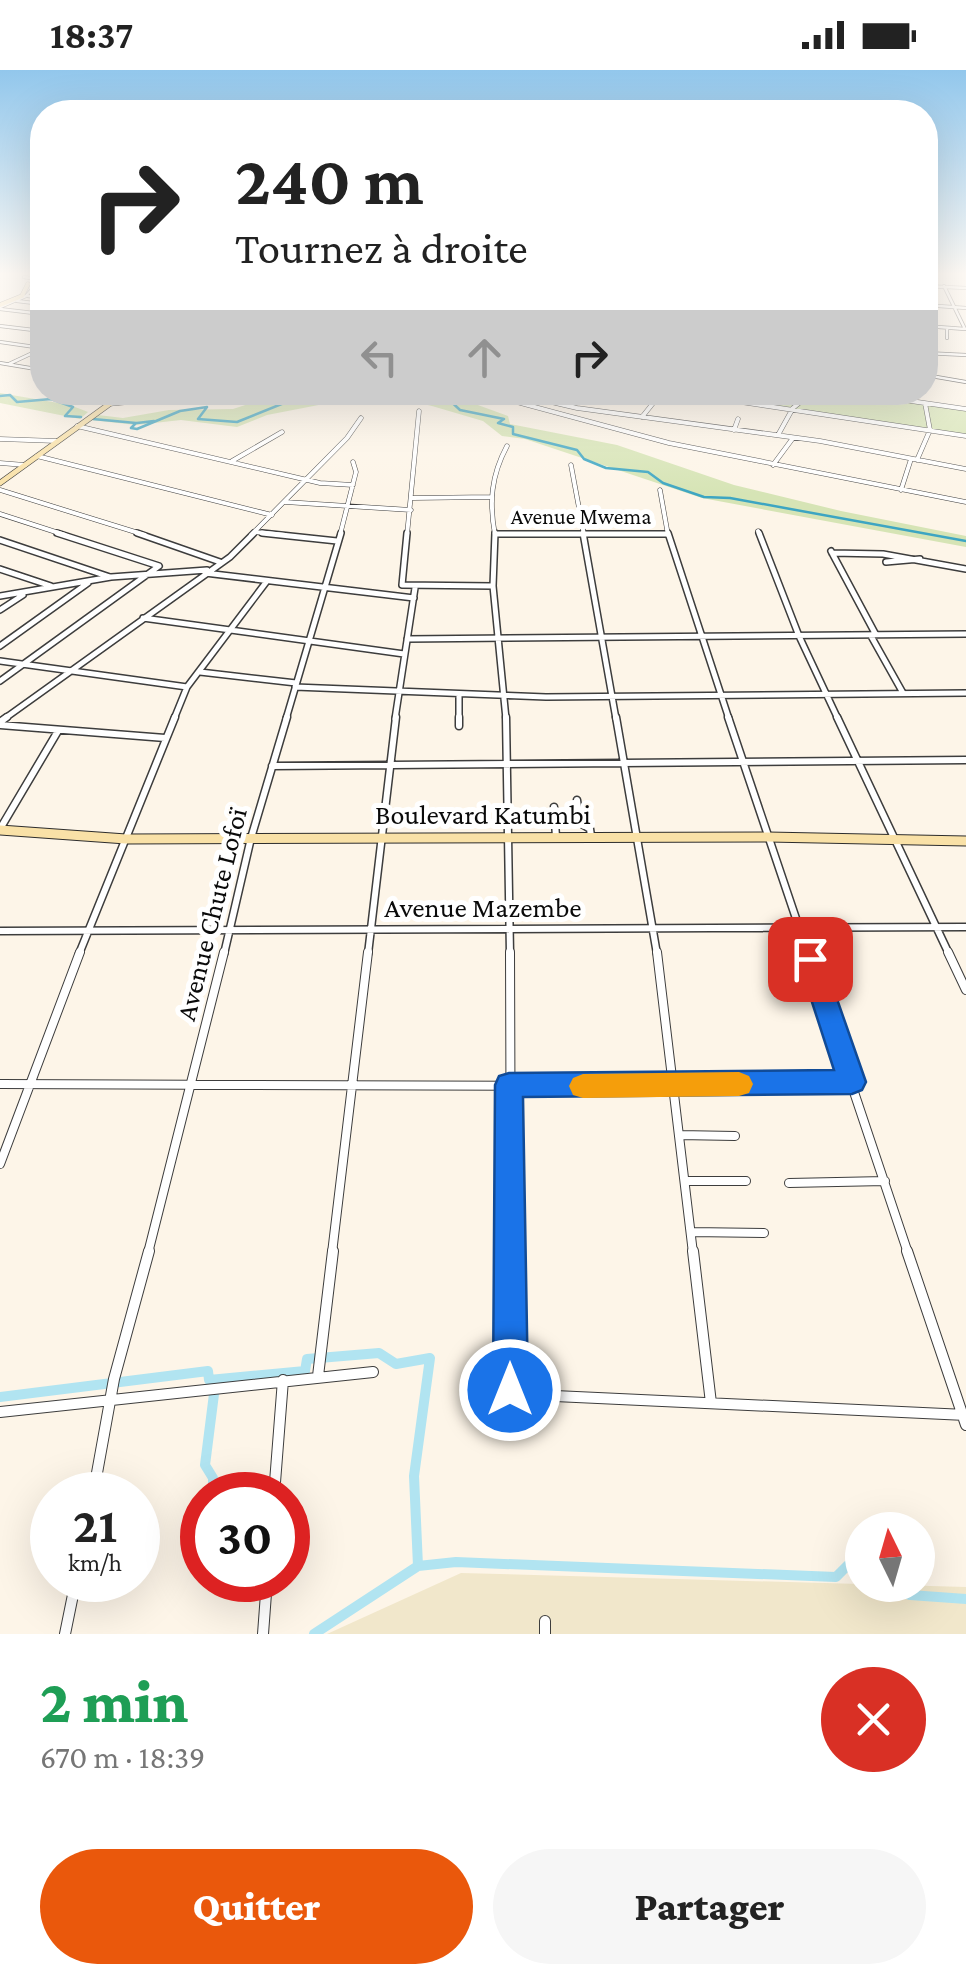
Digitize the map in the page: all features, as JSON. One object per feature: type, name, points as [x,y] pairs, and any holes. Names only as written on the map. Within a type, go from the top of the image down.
[{"type":"street","points":[[938,353],[966,355]]},
{"type":"street","points":[[8,364],[30,354]]},
{"type":"street","points":[[0,363],[30,368]]},
{"type":"street","points":[[938,377],[966,382]]},
{"type":"street","points":[[106,405],[0,486],[220,562]]},
{"type":"street","points":[[527,405],[773,465],[966,502]]},
{"type":"street","points":[[571,405],[778,435],[966,469]]},
{"type":"street","points":[[642,416],[651,405]]},
{"type":"street","points":[[771,405],[966,436]]},
{"type":"street","points":[[778,435],[797,405]]},
{"type":"street","points":[[901,490],[930,430],[925,405]]},
{"type":"street","points":[[938,405],[966,409]]},
{"type":"street","points":[[419,411],[404,587],[493,586]]},
{"type":"street","points":[[0,724],[220,562],[272,515],[361,418]]},
{"type":"street","points":[[734,430],[738,418]]},
{"type":"street","points":[[77,426],[306,480],[353,484]]},
{"type":"street","points":[[230,462],[282,432]]},
{"type":"street","points":[[773,465],[793,438]]},
{"type":"street","points":[[0,439],[57,441]]},
{"type":"street","points":[[494,534],[494,468],[507,446]]},
{"type":"street","points":[[36,456],[272,515]]},
{"type":"street","points":[[0,462],[24,465]]},
{"type":"street","name":"Avenue Chute Lofoï","points":[[97,1472],[114,1378],[193,1086],[251,838],[349,505],[353,462]]},
{"type":"street","points":[[571,466],[654,930],[711,1402],[965,1419]]},
{"type":"street","points":[[660,490],[668,534]]},
{"type":"street","points":[[413,498],[491,497]]},
{"type":"street","points":[[284,502],[411,510]]},
{"type":"street","points":[[0,514],[158,564],[152,573],[0,681]]},
{"type":"street","points":[[758,531],[826,694],[966,990]]},
{"type":"street","points":[[255,532],[338,542]]},
{"type":"street","name":"Avenue Mwema","points":[[711,1402],[512,1395],[510,836],[505,697],[493,586],[494,534],[668,534],[965,1419]]},
{"type":"street","points":[[0,540],[111,577]]},
{"type":"street","points":[[903,693],[831,551],[877,552],[966,569]]},
{"type":"street","points":[[877,552],[884,564],[926,559]]},
{"type":"street","points":[[0,569],[53,587]]},
{"type":"street","points":[[0,596],[111,577],[206,572],[414,598]]},
{"type":"street","points":[[0,646],[92,580]]},
{"type":"street","points":[[0,1164],[87,932],[187,687],[267,581]]},
{"type":"street","points":[[318,1372],[398,696],[415,588]]},
{"type":"street","points":[[0,610],[28,591]]},
{"type":"street","points":[[142,618],[404,654]]},
{"type":"street","points":[[406,639],[966,634]]},
{"type":"street","points":[[0,661],[187,687]]},
{"type":"street","points":[[199,672],[398,696],[615,698],[966,693]]},
{"type":"street","points":[[459,726],[460,696]]},
{"type":"street","points":[[0,724],[165,738]]},
{"type":"street","points":[[0,830],[58,731]]},
{"type":"street","points":[[272,766],[966,760]]},
{"type":"street","points":[[576,800],[580,824],[590,830],[591,836]]},
{"type":"street","points":[[554,807],[556,837]]},
{"type":"street","name":"Boulevard Katumbi","points":[[0,830],[126,838],[591,836],[966,841]]},
{"type":"street","name":"Avenue Mazembe","points":[[0,931],[966,927]]},
{"type":"street","points":[[0,1084],[673,1086],[852,1082]]},
{"type":"street","points":[[679,1135],[734,1136]]},
{"type":"street","points":[[685,1182],[746,1181]]},
{"type":"street","points":[[789,1183],[885,1181]]},
{"type":"street","points":[[691,1232],[764,1233]]},
{"type":"street","points":[[0,1412],[282,1380],[318,1372],[373,1372]]},
{"type":"street","points":[[276,1472],[282,1380]]},
{"type":"street","points":[[65,1634],[72,1602]]},
{"type":"street","points":[[263,1634],[265,1602]]},
{"type":"shaded area","points":[[461,1573],[845,1584],[845,1602],[935,1602],[935,1586],[966,1587],[966,1634],[327,1634]]},
{"type":"green space","points":[[0,393],[30,398],[30,405],[70,405],[88,412],[80,419],[0,403]]},
{"type":"green space","points":[[245,405],[319,405],[267,415],[237,427],[181,420],[136,425],[91,420],[98,415],[123,418],[169,410],[233,409]]},
{"type":"green space","points":[[428,405],[478,405],[508,416],[510,424],[617,445],[734,485],[966,536],[966,547],[702,498],[525,439],[502,436],[483,421]]},
{"type":"green space","points":[[753,405],[930,405],[966,410],[966,435]]},
{"type":"waterway","points":[[0,396],[10,395],[17,402],[30,401]]},
{"type":"waterway","points":[[68,405],[73,407],[65,416],[81,417]]},
{"type":"waterway","points":[[93,419],[136,423],[131,428],[137,429],[180,411],[207,407],[198,419],[237,422],[279,405]]},
{"type":"waterway","points":[[455,405],[460,410],[504,419],[498,423],[513,427],[513,434],[577,450],[584,459],[606,468],[648,472],[663,483],[704,497],[730,498],[966,541]]},
{"type":"waterway","points":[[137,423],[154,421]]},
{"type":"waterway","points":[[0,1397],[208,1371],[209,1380],[305,1371],[307,1359],[379,1353],[396,1364],[430,1358],[414,1476],[418,1566]]},
{"type":"waterway","points":[[209,1472],[205,1465],[214,1394],[211,1386]]},
{"type":"waterway","points":[[418,1566],[456,1562],[836,1577],[845,1568]]},
{"type":"waterway","points":[[314,1634],[418,1566]]},
{"type":"waterway","points":[[935,1597],[966,1599]]},
{"type":"slow traffic","points":[[583,1086],[739,1084]]},
{"type":"route","points":[[510,1390],[509,1085],[852,1082],[810,959]]}]
